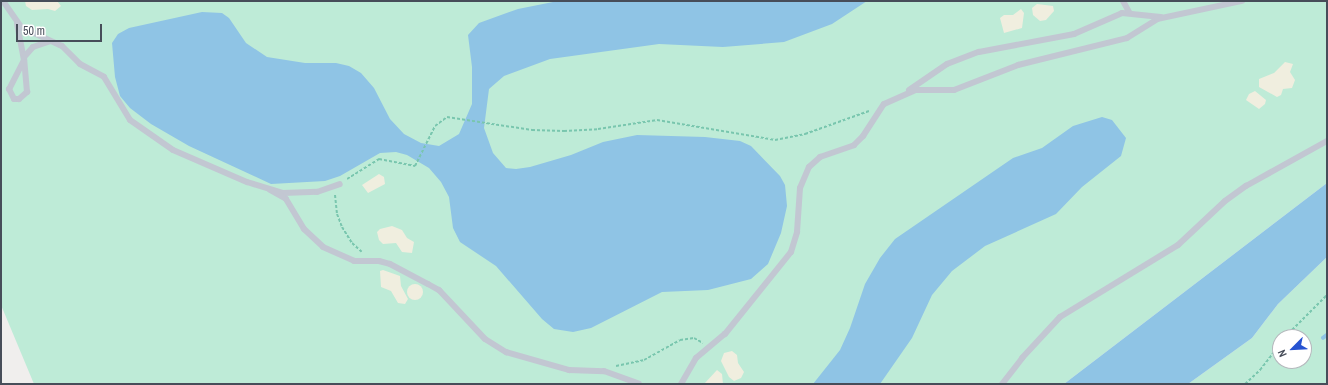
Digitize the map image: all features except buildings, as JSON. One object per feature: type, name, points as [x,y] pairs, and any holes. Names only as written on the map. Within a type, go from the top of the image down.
[{"type":"lane","points":[[4,1],[20,31],[25,55],[27,92],[19,99],[14,99],[9,89],[22,67],[25,55],[33,47],[50,42]]},
{"type":"lane","points":[[906,92],[954,90],[1018,65],[1127,38],[1153,21],[1242,1]]},
{"type":"lane","points":[[1124,3],[1129,12]]},
{"type":"lane","points":[[1118,14],[1124,3]]},
{"type":"lane","points":[[8,9],[21,27],[50,42],[62,46],[80,64],[104,77],[124,114],[147,134],[198,161],[270,190],[286,199],[304,229],[323,247],[354,261],[379,261],[401,268],[439,290],[469,325],[506,352],[569,370],[604,371],[639,384]]},
{"type":"lane","points":[[681,384],[696,358],[710,348],[725,334],[791,252],[797,232],[800,188],[808,167],[820,157],[854,145],[884,104],[960,58],[1074,34],[1118,14],[1129,12],[1164,18]]},
{"type":"lane","points":[[1002,384],[1018,362],[1060,317],[1178,244],[1225,201],[1246,186],[1327,141]]},
{"type":"lane","points":[[270,190],[307,194],[340,184]]},
{"type":"path","points":[[379,261],[352,243],[342,227],[335,203],[340,184],[379,159],[416,166],[435,126],[446,117],[532,130],[564,131],[604,129],[657,120],[775,140],[789,138],[837,124],[884,104]]},
{"type":"path","points":[[1293,329],[1327,294]]},
{"type":"path","points":[[614,367],[644,360],[686,339],[694,338],[710,348]]},
{"type":"path","points":[[1245,384],[1260,370],[1272,354]]},
{"type":"green space","points":[[1,1],[1327,1],[1327,183],[1064,384],[34,384],[1,305]]},
{"type":"green space","points":[[1327,257],[1327,384],[1188,384],[1252,338],[1278,304]]},
{"type":"sand","points":[[25,1],[57,1],[61,6],[55,11],[48,9],[32,10],[26,6]]},
{"type":"sand","points":[[1037,4],[1053,6],[1054,11],[1046,20],[1040,21],[1033,15],[1032,8]]},
{"type":"sand","points":[[1021,9],[1024,13],[1022,28],[1004,33],[1000,18],[1004,15],[1013,15]]},
{"type":"sand","points":[[1285,62],[1293,64],[1290,72],[1295,80],[1292,88],[1283,89],[1281,95],[1277,97],[1259,87],[1259,79],[1274,73]]},
{"type":"sand","points":[[1255,91],[1266,100],[1265,104],[1259,109],[1246,100],[1249,94]]},
{"type":"sand","points":[[379,174],[384,177],[385,184],[368,193],[362,185]]},
{"type":"sand","points":[[392,226],[402,230],[407,238],[414,242],[412,253],[402,252],[396,243],[383,244],[379,240],[377,232],[380,229]]},
{"type":"sand","points":[[383,270],[400,276],[401,286],[408,299],[405,304],[398,303],[391,291],[381,287],[380,271]]},
{"type":"sand","points":[[412,284],[418,284],[423,289],[421,298],[418,300],[412,300],[407,295],[407,289]]},
{"type":"sand","points":[[732,351],[737,355],[738,363],[744,372],[741,378],[734,381],[729,377],[721,361],[724,353]]},
{"type":"sand","points":[[717,370],[722,374],[723,384],[704,384]]},
{"type":"water","points":[[558,1],[867,1],[832,24],[784,42],[723,47],[659,44],[550,59],[504,76],[489,89],[484,128],[493,153],[506,168],[516,169],[530,167],[571,155],[603,142],[637,135],[705,137],[740,141],[751,146],[780,176],[785,185],[787,206],[781,233],[768,264],[751,279],[708,290],[662,292],[591,328],[573,332],[554,329],[542,319],[496,266],[460,242],[453,228],[449,197],[441,182],[429,168],[407,155],[396,152],[380,153],[340,176],[325,181],[271,184],[189,146],[151,124],[130,108],[120,96],[115,77],[112,43],[118,34],[129,28],[202,12],[222,13],[229,18],[246,43],[267,57],[305,63],[336,63],[349,66],[361,73],[374,88],[390,119],[404,134],[421,143],[439,146],[459,134],[472,104],[472,67],[468,35],[479,23],[518,9]]},
{"type":"water","points":[[1102,117],[1112,120],[1126,138],[1121,156],[1082,187],[1056,214],[985,246],[952,271],[932,295],[912,338],[880,384],[813,384],[840,350],[850,328],[865,284],[880,258],[895,239],[1013,158],[1042,148],[1073,126]]},
{"type":"water","points":[[1327,183],[1327,257],[1278,304],[1252,338],[1188,384],[1064,384]]},
{"type":"waterway","points":[[1323,338],[1327,335]]}]
